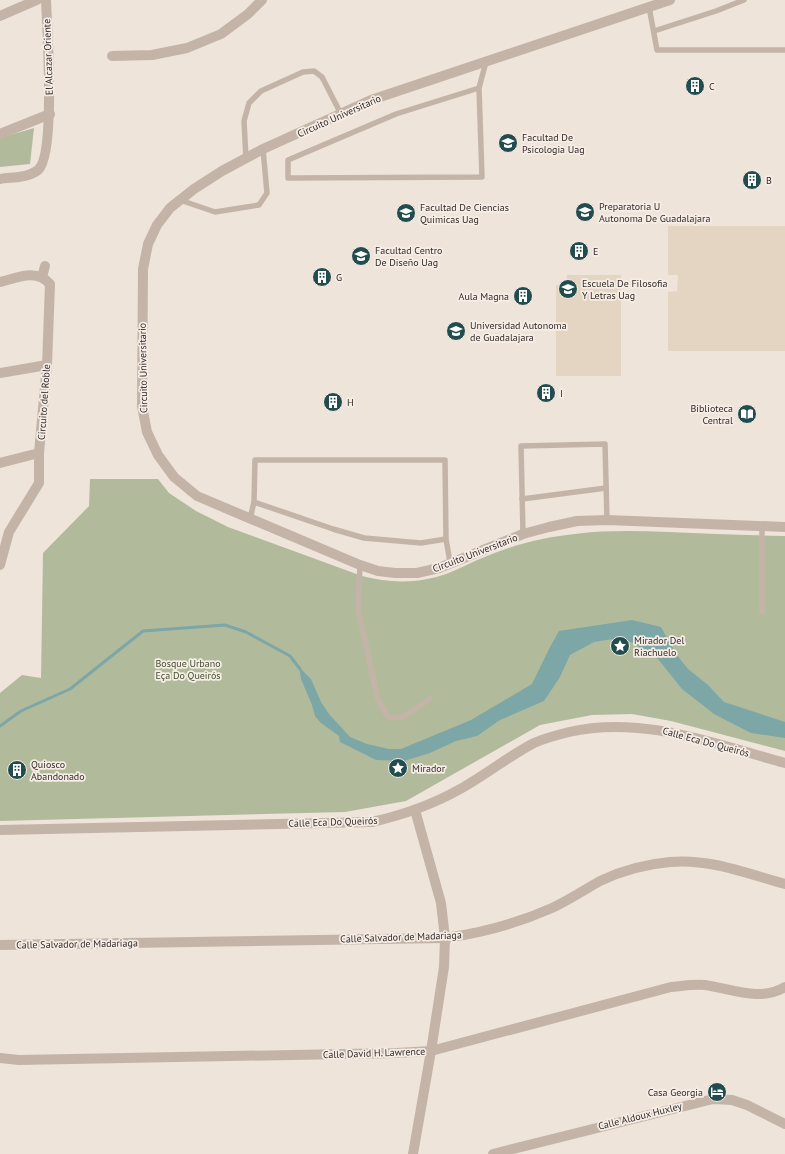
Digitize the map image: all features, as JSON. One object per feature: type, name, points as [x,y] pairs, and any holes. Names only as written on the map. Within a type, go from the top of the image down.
[{"type":"street","points":[[0,16],[37,0]]},
{"type":"street","name":"El Alcazar Oriente","points":[[0,179],[28,175],[39,169],[45,158],[50,114],[46,0]]},
{"type":"street","points":[[112,56],[152,55],[187,48],[221,34],[248,14],[262,0]]},
{"type":"street","name":"Circuito Universitario","points":[[670,0],[371,100],[263,149],[194,188],[179,200],[170,208],[157,226],[148,244],[143,269],[142,406],[147,432],[158,455],[174,477],[197,496],[360,565],[378,571],[417,573],[439,568],[450,562],[523,534],[577,521],[607,520],[785,528]]},
{"type":"street","points":[[0,134],[50,114]]},
{"type":"street","points":[[0,282],[29,274],[42,277],[45,266]]},
{"type":"street","name":"Circuito del Roble","points":[[0,565],[9,532],[39,483],[47,364],[50,284],[42,277]]},
{"type":"street","points":[[0,373],[47,364]]},
{"type":"street","points":[[0,463],[40,453]]},
{"type":"street","name":"Calle Eca Do Queirós","points":[[0,830],[372,822],[396,817],[416,810],[461,789],[535,743],[577,730],[598,728],[630,726],[666,730],[785,763]]},
{"type":"street","points":[[413,1154],[444,967],[445,938],[442,908],[416,810]]},
{"type":"street","name":"Calle Salvador de Madariaga","points":[[0,945],[445,938],[479,933],[522,920],[553,908],[601,881],[624,871],[648,865],[671,862],[694,862],[718,866],[785,884]]},
{"type":"street","name":"Calle David H. Lawrence","points":[[0,1058],[19,1060],[431,1051],[671,987],[705,985],[758,995],[769,994],[785,987]]},
{"type":"street","name":"Calle Aldoux Huxley","points":[[493,1154],[713,1099],[732,1100],[747,1105],[785,1124]]},
{"type":"lane","points":[[654,31],[716,11],[744,0]]},
{"type":"lane","points":[[649,7],[657,50],[785,50]]},
{"type":"lane","points":[[480,88],[396,114],[288,160],[288,178],[482,177],[480,88],[486,62]]},
{"type":"lane","points":[[246,159],[244,121],[249,103],[261,91],[303,72],[314,71],[322,77],[341,114]]},
{"type":"lane","points":[[179,200],[215,212],[258,205],[267,193],[263,149]]},
{"type":"lane","points":[[523,534],[521,446],[606,444],[607,520]]},
{"type":"lane","points":[[250,519],[254,502],[255,460],[445,460],[446,538],[450,562]]},
{"type":"lane","points":[[522,499],[606,488]]},
{"type":"lane","points":[[254,502],[364,538],[421,543],[446,538]]},
{"type":"lane","points":[[762,526],[762,612]]},
{"type":"lane","points":[[360,565],[358,610],[378,700],[388,718],[403,717],[430,699]]},
{"type":"green space","points":[[34,128],[30,164],[0,167],[0,138]]},
{"type":"green space","name":"Bosque Urbano Eça Do Queirós","points":[[90,479],[158,479],[169,493],[196,511],[228,527],[362,576],[393,581],[425,580],[451,572],[509,548],[542,539],[575,534],[634,531],[785,536],[785,751],[671,721],[632,714],[592,715],[540,725],[406,801],[345,812],[0,821],[0,693],[22,675],[41,678],[43,553],[89,506]]},
{"type":"shaded area","points":[[668,226],[785,226],[785,351],[668,351],[668,292],[677,291],[678,275],[668,275]]},
{"type":"shaded area","points":[[567,275],[621,275],[621,376],[556,376],[556,285],[567,285]]},
{"type":"water","points":[[632,620],[661,627],[676,654],[688,669],[708,685],[724,702],[785,722],[785,738],[751,733],[714,714],[682,689],[658,659],[633,643],[619,638],[594,642],[570,655],[560,677],[544,701],[500,720],[477,736],[456,741],[430,753],[404,761],[376,760],[340,742],[339,736],[321,723],[315,716],[301,679],[299,667],[311,679],[321,702],[329,714],[350,737],[367,744],[389,749],[401,749],[471,720],[532,684],[559,631]]},
{"type":"waterway","points":[[0,726],[21,711],[70,689],[143,631],[225,625],[246,632],[290,656],[300,669]]},
{"type":"place","name":"C","points":[[695,86]]},
{"type":"place","name":"Facultad De Psicologia Uag","points":[[508,143]]},
{"type":"place","name":"B","points":[[752,180]]},
{"type":"place","name":"Preparatoria U Autonoma De Guadalajara","points":[[585,212]]},
{"type":"place","name":"Facultad De Ciencias Quimicas Uag","points":[[406,213]]},
{"type":"place","name":"E","points":[[579,251]]},
{"type":"place","name":"Facultad Centro De Diseño Uag","points":[[361,256]]},
{"type":"place","name":"G","points":[[322,277]]},
{"type":"place","name":"Escuela De Filosofia Y Letras Uag","points":[[568,289]]},
{"type":"place","name":"Aula Magna","points":[[523,296]]},
{"type":"place","name":"Universidad Autonoma de Guadalajara","points":[[456,331]]},
{"type":"place","name":"I","points":[[546,393]]},
{"type":"place","name":"H","points":[[333,402]]},
{"type":"place","name":"Biblioteca Central","points":[[747,414]]},
{"type":"place","name":"Mirador Del Riachuelo","points":[[620,646]]},
{"type":"place","name":"Mirador","points":[[398,768]]},
{"type":"place","name":"Quiosco Abandonado","points":[[17,770]]},
{"type":"place","name":"Casa Georgia","points":[[717,1092]]}]
